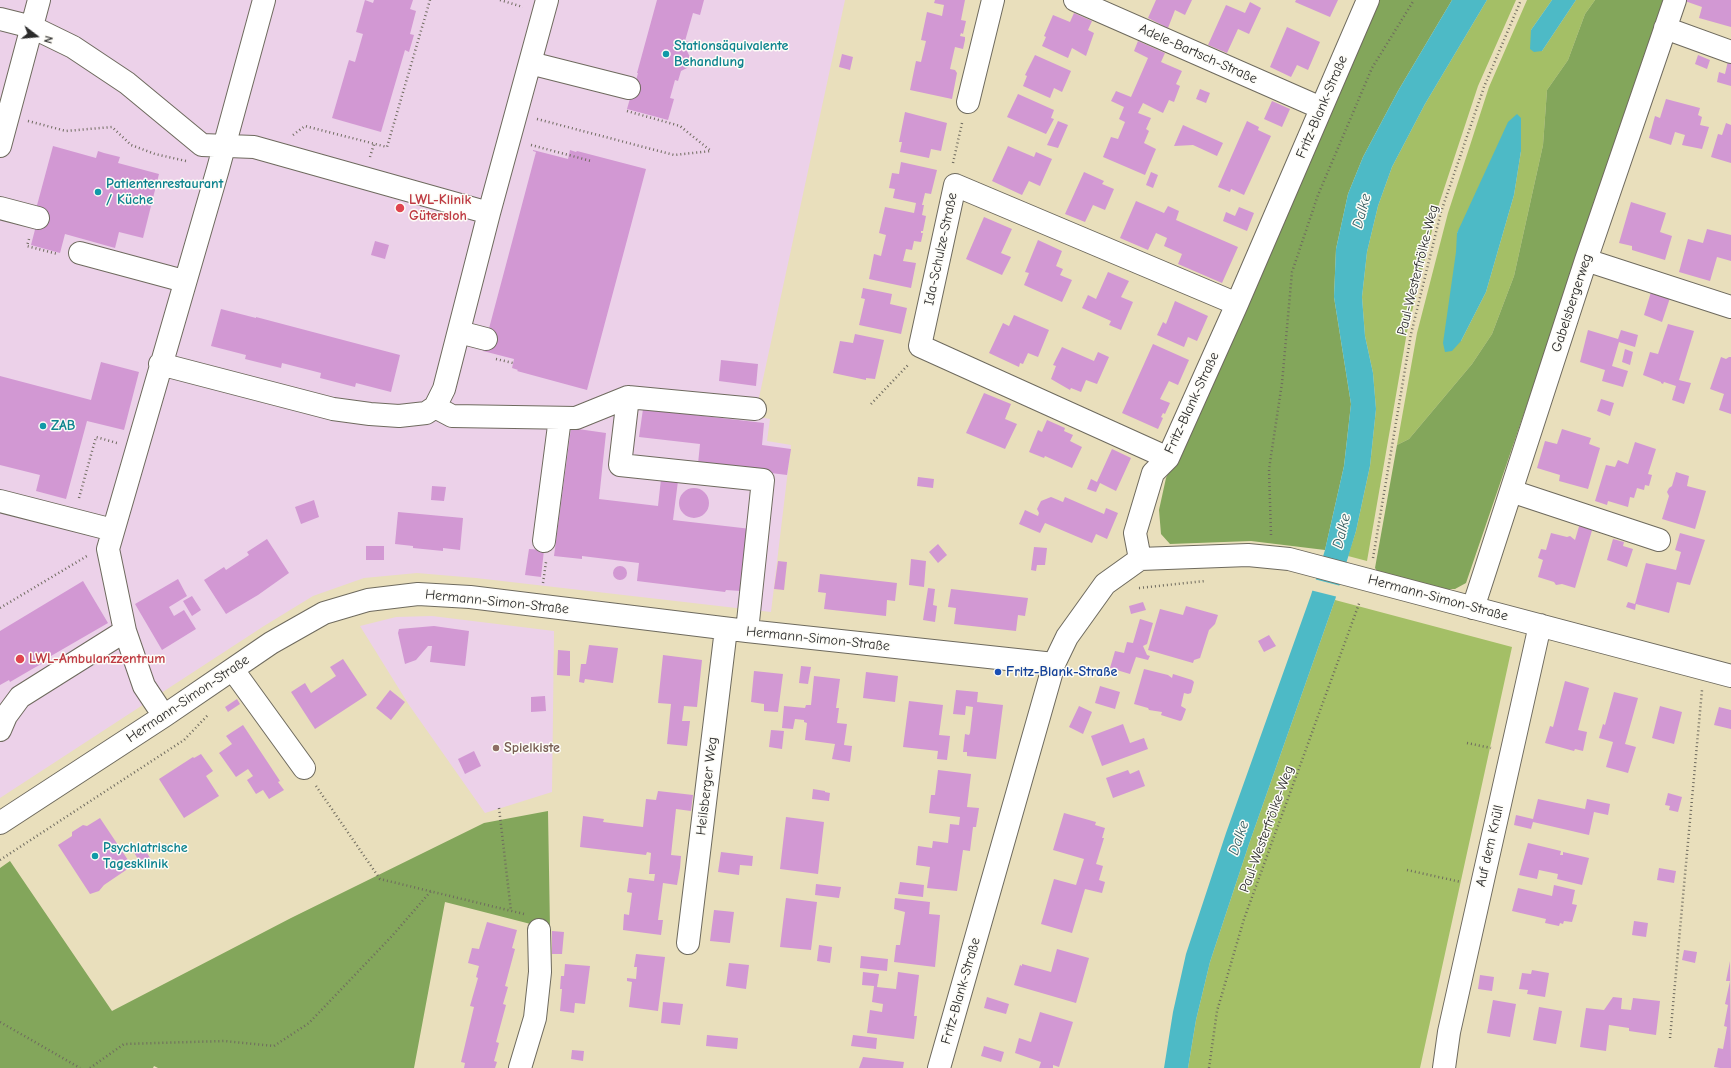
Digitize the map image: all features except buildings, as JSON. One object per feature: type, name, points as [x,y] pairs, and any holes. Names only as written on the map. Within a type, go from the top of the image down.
[{"type":"street","points":[[0,146],[39,0]]},
{"type":"street","points":[[164,716],[144,686],[125,631],[111,540],[160,364],[218,169],[264,0]]},
{"type":"street","points":[[160,364],[333,408],[370,414],[399,416],[426,413],[435,406],[444,389],[489,213],[547,0]]},
{"type":"street","points":[[968,102],[993,0]]},
{"type":"street","name":"Adele-Bartsch-Straße","points":[[1075,0],[1321,108]]},
{"type":"street","name":"Fritz-Blank-Straße","points":[[939,1068],[1054,664],[1067,637],[1105,584],[1140,559],[1135,533],[1153,473],[1168,458],[1237,304],[1368,0]]},
{"type":"street","name":"Gabelsbergerweg","points":[[1473,608],[1586,260],[1675,0]]},
{"type":"street","points":[[0,19],[32,27],[73,47],[127,84],[202,145],[254,147],[489,213]]},
{"type":"street","points":[[1665,28],[1731,52]]},
{"type":"street","points":[[530,63],[629,88]]},
{"type":"street","name":"Ida-Schulze-Straße","points":[[920,346],[954,185],[1237,304]]},
{"type":"street","points":[[0,208],[37,218]]},
{"type":"street","points":[[80,253],[184,281]]},
{"type":"street","points":[[1586,260],[1731,307]]},
{"type":"street","points":[[459,332],[486,339]]},
{"type":"street","points":[[920,346],[1168,458]]},
{"type":"street","points":[[435,406],[452,416],[560,418],[576,418],[628,397],[755,409]]},
{"type":"street","name":"Heilsberger Weg","points":[[628,397],[620,465],[763,480],[736,630],[688,943]]},
{"type":"street","points":[[544,541],[560,418]]},
{"type":"street","points":[[1510,491],[1659,540]]},
{"type":"street","points":[[0,501],[73,520],[111,540]]},
{"type":"street","name":"Hermann-Simon-Straße","points":[[1140,559],[1248,555],[1289,558],[1731,676]]},
{"type":"street","name":"Hermann-Simon-Straße","points":[[3,815],[164,716],[271,643],[324,613],[368,600],[418,594],[470,597],[736,630],[1054,664]]},
{"type":"street","name":"Auf dem Knüll","points":[[1444,1068],[1448,1032],[1540,625]]},
{"type":"street","points":[[0,730],[6,716],[20,697],[125,631]]},
{"type":"street","points":[[233,670],[304,768]]},
{"type":"street","points":[[520,1068],[535,1018],[540,972],[539,930]]},
{"type":"path","points":[[271,152],[304,126],[387,147],[430,0]]},
{"type":"path","points":[[1272,557],[1269,469],[1282,383],[1292,272],[1318,195],[1372,68],[1414,0]]},
{"type":"path","name":"Paul-Westerfrölke-Weg","points":[[1374,556],[1411,334],[1441,212],[1484,87],[1521,0]]},
{"type":"path","points":[[516,113],[674,156],[711,152],[680,126],[623,110],[629,88]]},
{"type":"path","points":[[954,185],[952,171],[956,148],[968,102]]},
{"type":"path","points":[[8,116],[66,131],[112,127],[131,145],[155,154],[218,169]]},
{"type":"path","points":[[509,139],[591,161]]},
{"type":"path","points":[[37,218],[27,246],[70,258],[80,253]]},
{"type":"path","points":[[871,404],[912,360],[920,346]]},
{"type":"path","points":[[73,520],[96,437],[137,448]]},
{"type":"path","points":[[0,608],[95,552],[111,540]]},
{"type":"path","points":[[541,606],[548,545],[544,541]]},
{"type":"path","points":[[1134,590],[1208,580]]},
{"type":"path","name":"Paul-Westerfrölke-Weg","points":[[1209,1068],[1217,1011],[1244,919],[1360,601]]},
{"type":"path","points":[[1670,1038],[1702,695]]},
{"type":"path","points":[[0,860],[184,740],[214,710]]},
{"type":"path","points":[[304,768],[380,879],[530,915],[539,930]]},
{"type":"path","points":[[499,808],[511,911]]},
{"type":"path","points":[[1407,870],[1481,886]]},
{"type":"path","points":[[90,1068],[124,1044],[224,1041],[274,1046],[310,1023],[392,936],[431,891]]},
{"type":"path","points":[[0,1022],[80,1068]]},
{"type":"shaded area","name":"LWL-Klinik Gütersloh","points":[[0,0],[845,0],[755,416],[770,419],[767,441],[791,445],[771,612],[476,578],[417,573],[364,578],[313,596],[264,626],[0,798]]},
{"type":"shaded area","name":"Spielkiste","points":[[432,616],[554,631],[552,792],[485,813],[409,705],[360,626],[396,617]]},
{"type":"green space","points":[[1380,0],[1452,0],[1398,91],[1363,157],[1348,194],[1336,249],[1334,297],[1351,404],[1344,466],[1325,550],[1251,541],[1170,544],[1161,534],[1159,510],[1166,478]]},
{"type":"green space","points":[[1487,0],[1516,0],[1478,86],[1437,210],[1407,332],[1367,561],[1348,556],[1356,531],[1370,466],[1376,409],[1373,373],[1365,336],[1362,297],[1367,252],[1378,206],[1392,167],[1425,104]]},
{"type":"green space","points":[[1527,0],[1552,0],[1531,30],[1542,51],[1576,0],[1595,0],[1585,14],[1568,60],[1547,90],[1543,145],[1514,276],[1492,334],[1472,364],[1409,439],[1397,445],[1417,333],[1448,213],[1489,87]],"holes":[[[1521,151],[1514,195],[1486,292],[1461,341],[1457,233]]]},
{"type":"green space","points":[[1595,0],[1665,0],[1466,583],[1455,589],[1445,589],[1377,571],[1375,568],[1397,445],[1409,439],[1472,364],[1492,334],[1514,276],[1543,145],[1547,90],[1568,60],[1585,14]]},
{"type":"green space","points":[[1335,600],[1512,647],[1420,1068],[1188,1068],[1196,1020],[1210,962],[1249,844]]},
{"type":"green space","points":[[548,811],[550,929],[445,902],[414,1068],[158,1068],[154,1066],[153,1068],[0,1068],[0,868],[10,861],[112,1011],[291,918],[484,823]]},
{"type":"water","name":"Dalke","points":[[1452,0],[1487,0],[1425,104],[1392,167],[1378,206],[1367,252],[1362,297],[1365,336],[1373,373],[1376,409],[1370,466],[1356,531],[1335,600],[1249,844],[1210,962],[1196,1020],[1188,1068],[1164,1068],[1173,1012],[1186,954],[1226,833],[1311,595],[1325,550],[1344,466],[1351,404],[1334,297],[1336,249],[1348,194],[1363,157],[1398,91]]},
{"type":"water","points":[[1552,0],[1576,0],[1542,51],[1534,52],[1530,49],[1531,30]]},
{"type":"water","points":[[1517,114],[1521,118],[1521,151],[1514,195],[1486,292],[1461,341],[1452,351],[1445,352],[1443,343],[1456,252],[1457,233],[1508,122]]},
{"type":"pier","points":[[1314,579],[1341,586],[1338,597],[1310,590]]},
{"type":"place","name":"Stationsäquivalente Behandlung","points":[[666,54]]},
{"type":"place","name":"Patientenrestaurant / Küche","points":[[98,192]]},
{"type":"place","name":"LWL-Klinik Gütersloh","points":[[400,208]]},
{"type":"place","name":"ZAB","points":[[43,426]]},
{"type":"place","name":"LWL-Ambulanzzentrum","points":[[20,659]]},
{"type":"place","name":"Fritz-Blank-Straße","points":[[998,672]]},
{"type":"place","name":"Spielkiste","points":[[496,748]]},
{"type":"place","name":"Psychlatrische Tagesklinik","points":[[95,856]]}]
